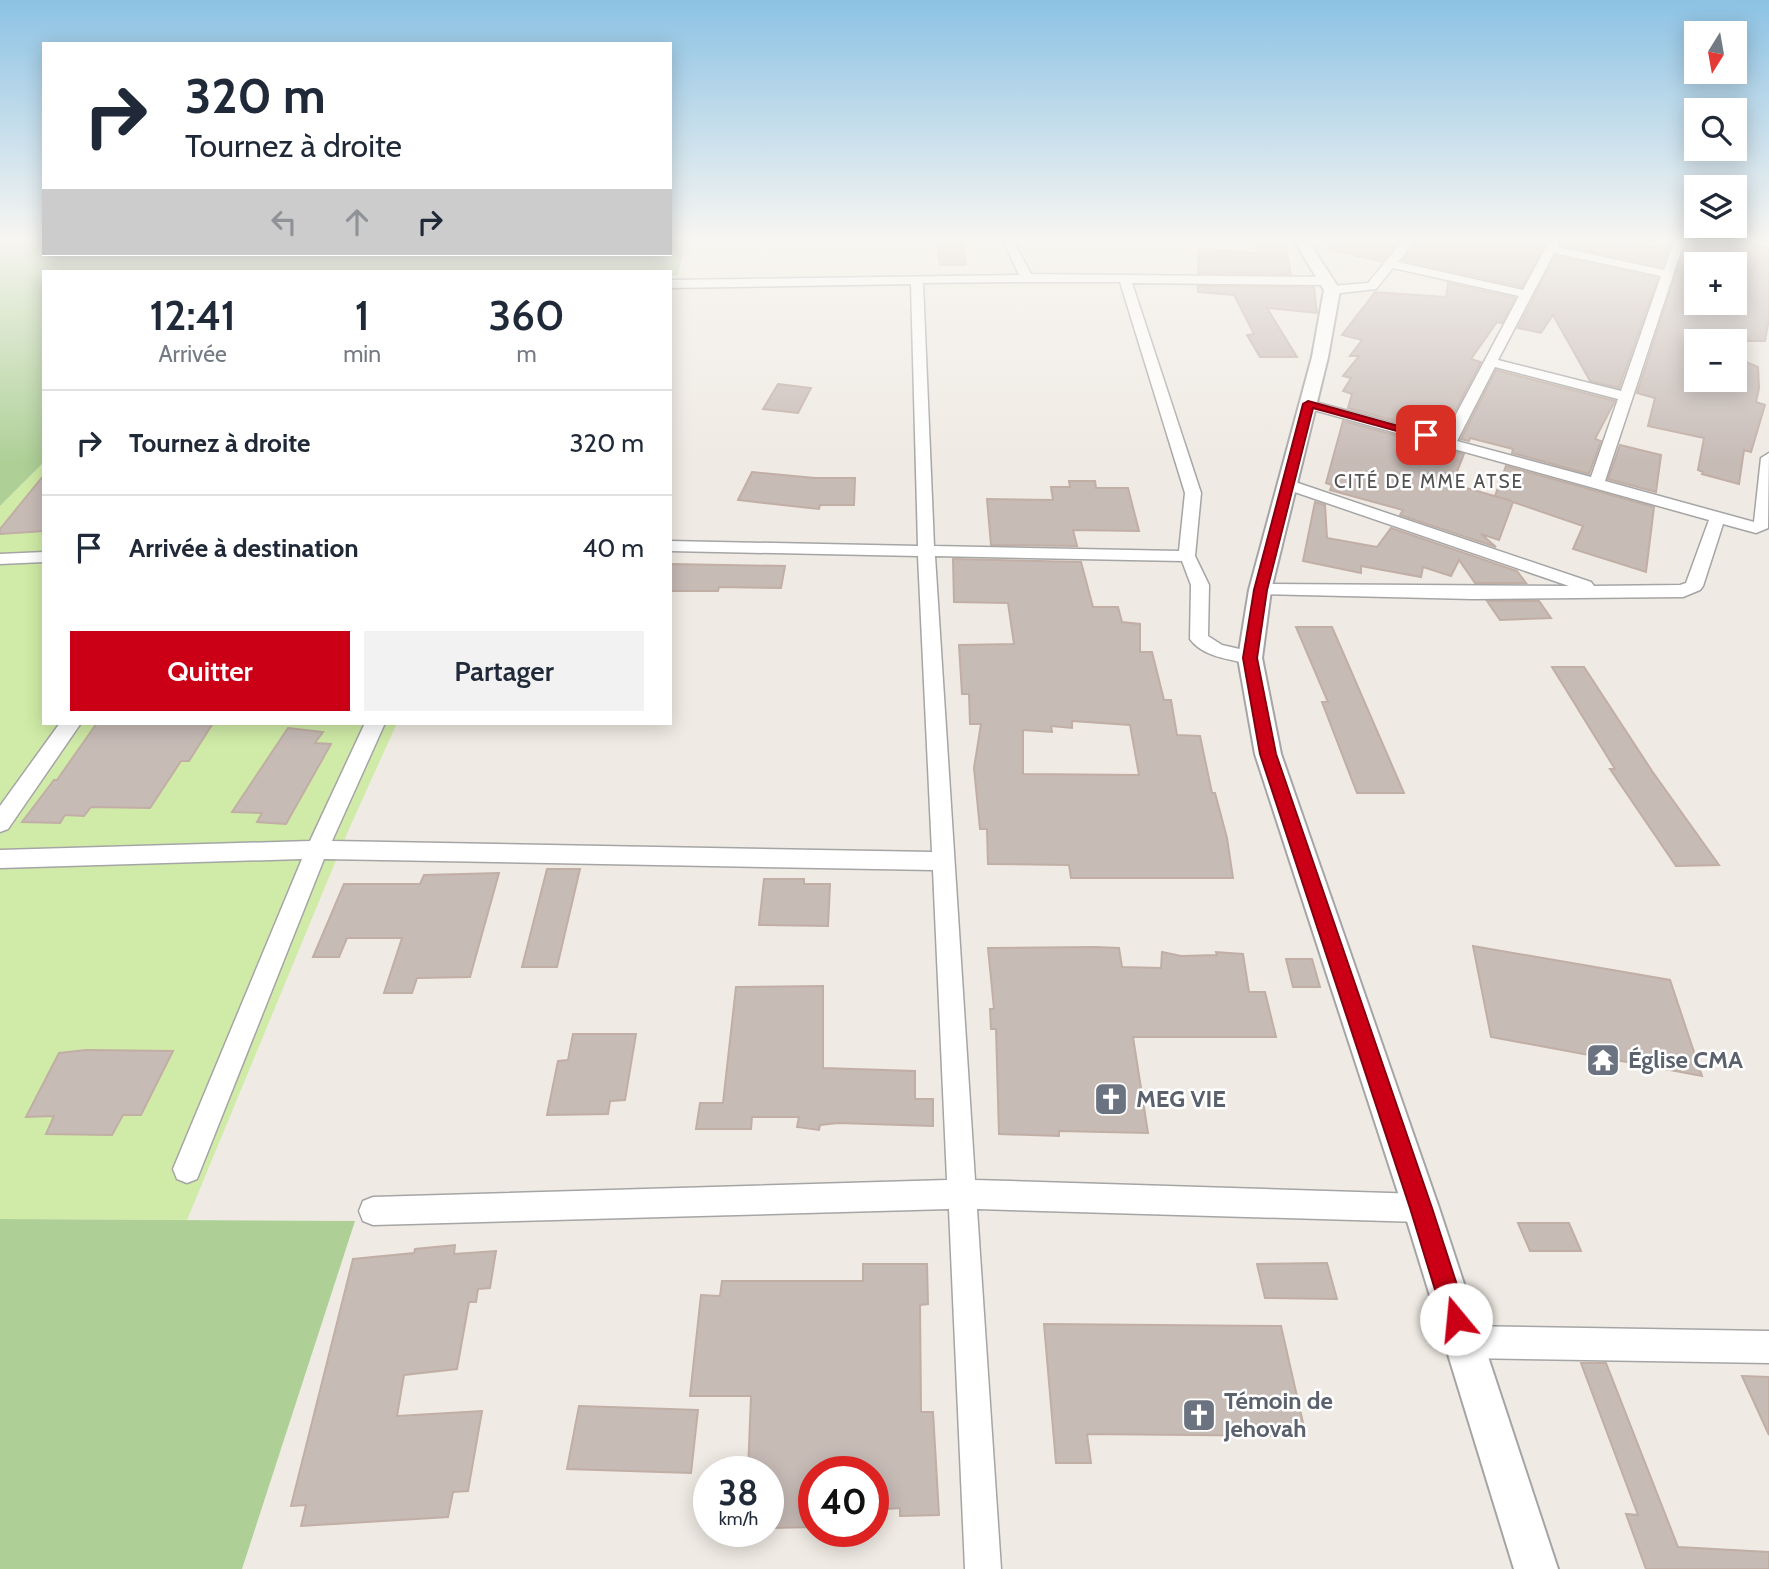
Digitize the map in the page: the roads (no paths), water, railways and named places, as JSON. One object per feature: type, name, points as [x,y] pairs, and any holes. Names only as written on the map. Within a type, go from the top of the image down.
[{"type":"street","points":[[918,315],[926,550],[983,1569]]},
{"type":"street","points":[[1137,315],[1193,493],[1187,556],[1196,567],[1201,582],[1199,639],[1216,650],[1250,658]]},
{"type":"street","points":[[1324,315],[1308,404],[1260,590],[1250,658],[1268,754],[1421,1208],[1536,1569]]},
{"type":"street","points":[[1449,441],[1514,315]]},
{"type":"street","points":[[1596,484],[1654,315]]},
{"type":"street","points":[[1489,362],[1626,397]]},
{"type":"street","points":[[1308,404],[1756,528],[1762,525],[1769,458]]},
{"type":"street","points":[[1289,485],[1603,592]]},
{"type":"street","points":[[1260,590],[1683,591],[1694,586],[1717,519]]},
{"type":"street","points":[[672,546],[1187,556]]},
{"type":"street","points":[[0,558],[42,557]]},
{"type":"street","points":[[0,823],[70,725]]},
{"type":"street","points":[[187,1169],[317,850],[374,725]]},
{"type":"street","points":[[0,859],[317,850],[944,861]]},
{"type":"street","points":[[373,1212],[963,1194],[1421,1208]]},
{"type":"street","points":[[1463,1342],[1769,1347]]},
{"type":"place","name":"Église CMA","points":[[1603,1060]]},
{"type":"place","name":"MEG VIE","points":[[1111,1099]]},
{"type":"place","name":"Témoin de Jehovah","points":[[1199,1415]]},
{"type":"district","name":"CITÉ DE MME ATSE","points":[[1429,481]]}]
